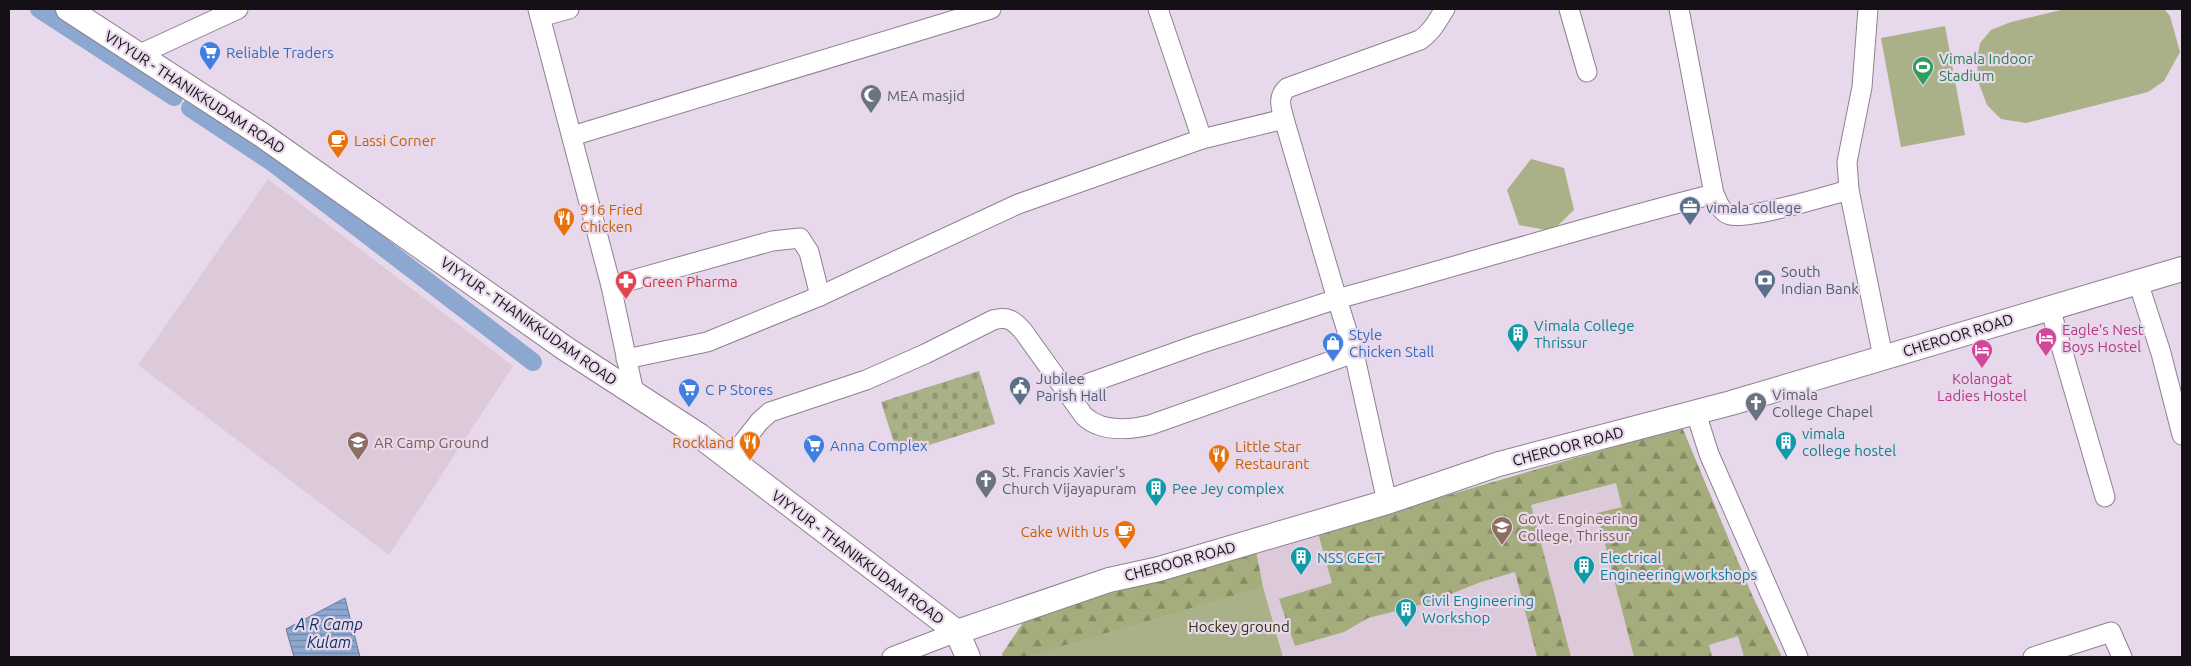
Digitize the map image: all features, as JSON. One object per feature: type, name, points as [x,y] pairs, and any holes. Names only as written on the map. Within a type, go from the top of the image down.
[{"type":"main road","name":"VIYYUR - THANIKKUDAM ROAD","points":[[68,9],[262,135],[566,349],[700,436],[957,632],[968,657]]},
{"type":"main road","name":"CHEROOR ROAD","points":[[957,632],[1109,580],[1159,569],[1387,502],[1499,464],[1696,413],[2182,269]]},
{"type":"street","points":[[138,55],[238,9]]},
{"type":"street","points":[[569,9],[539,13],[611,286],[634,393]]},
{"type":"street","points":[[572,136],[991,9]]},
{"type":"street","points":[[1158,9],[1202,139]]},
{"type":"street","points":[[1387,502],[1354,353],[1280,100],[1281,93],[1287,88],[1420,40],[1435,26],[1445,9]]},
{"type":"street","points":[[1569,9],[1587,72]]},
{"type":"street","points":[[1679,9],[1714,194],[1723,211],[1730,215],[1770,211],[1849,190]]},
{"type":"street","points":[[1868,9],[1862,87],[1848,162],[1849,190],[1884,357]]},
{"type":"street","points":[[626,359],[707,342],[820,296],[1018,204],[1202,139],[1284,119]]},
{"type":"street","points":[[1067,391],[1199,344],[1337,299],[1472,262],[1602,222],[1714,194]]},
{"type":"street","points":[[611,286],[772,241],[793,237],[800,238],[809,252],[820,296]]},
{"type":"street","points":[[2138,282],[2161,354],[2182,436]]},
{"type":"street","points":[[2050,308],[2105,497]]},
{"type":"street","points":[[730,459],[759,422],[770,412],[866,380],[925,354],[993,320],[1004,317],[1015,322],[1078,408],[1092,423],[1100,426],[1128,429],[1140,427],[1354,353]]},
{"type":"street","points":[[1696,413],[1709,454],[1798,657]]},
{"type":"street","points":[[892,657],[957,632]]},
{"type":"street","points":[[2033,657],[2111,632],[2122,657]]},
{"type":"shaded area","name":"AR Camp Ground","points":[[268,179],[513,366],[389,555],[138,365]]},
{"type":"shaded area","name":"Govt. Engineering College, Thrissur","points":[[1682,427],[1778,657],[1003,657],[1002,654],[1027,617]]},
{"type":"green space","points":[[2065,9],[2164,9],[2170,16],[2180,52],[2164,81],[2148,92],[2026,123],[2001,119],[1987,105],[1978,81],[1977,60],[1980,43],[1991,30],[2011,22]]},
{"type":"green space","name":"Vimala Indoor Stadium","points":[[1945,26],[1965,135],[1901,147],[1881,38]]},
{"type":"green space","points":[[1531,159],[1564,168],[1574,210],[1552,231],[1519,225],[1507,190]]},
{"type":"green space","points":[[979,371],[995,424],[898,455],[881,402]]},
{"type":"green space","points":[[1682,427],[1752,595],[1782,657],[1744,657],[1738,636],[1709,645],[1712,657],[1634,657],[1597,513],[1622,507],[1616,483],[1531,505],[1571,657],[1537,657],[1515,572],[1481,582],[1428,603],[1368,618],[1344,632],[1295,646],[1279,599],[1332,583],[1318,533]]},
{"type":"green space","points":[[1256,551],[1263,587],[1028,657],[1003,657],[1002,654],[1027,617]]},
{"type":"green space","name":"Hockey ground","points":[[1263,587],[1283,657],[1028,657],[1028,656]]},
{"type":"water","name":"A R Camp Kulam","points":[[345,598],[360,657],[294,657],[286,629]]},
{"type":"waterway","points":[[39,9],[174,97]]},
{"type":"waterway","points":[[190,108],[273,163],[533,362]]},
{"type":"place","name":"Reliable Traders","points":[[210,71]]},
{"type":"place","name":"Vimala Indoor Stadium","points":[[1923,86]]},
{"type":"place","name":"MEA masjid","points":[[871,114]]},
{"type":"place","name":"Lassi Corner","points":[[338,159]]},
{"type":"place","name":"vimala college","points":[[1690,226]]},
{"type":"place","name":"916 Fried Chicken","points":[[564,237]]},
{"type":"place","name":"South Indian Bank","points":[[1765,299]]},
{"type":"place","name":"Green Pharma","points":[[626,300]]},
{"type":"place","name":"Vimala College Thrissur","points":[[1518,353]]},
{"type":"place","name":"Eagle's Nest Boys Hostel","points":[[2046,357]]},
{"type":"place","name":"Style Chicken Stall","points":[[1333,362]]},
{"type":"place","name":"Kolangat Ladies Hostel","points":[[1982,369]]},
{"type":"place","name":"Jubilee Parish Hall","points":[[1020,406]]},
{"type":"place","name":"C P Stores","points":[[689,408]]},
{"type":"place","name":"Vimala College Chapel","points":[[1756,422]]},
{"type":"place","name":"AR Camp Ground","points":[[358,461]]},
{"type":"place","name":"Rockland","points":[[750,461]]},
{"type":"place","name":"vimala college hostel","points":[[1786,461]]},
{"type":"place","name":"Anna Complex","points":[[814,464]]},
{"type":"place","name":"Little Star Restaurant","points":[[1219,474]]},
{"type":"place","name":"St. Francis Xavier's Church Vijayapuram","points":[[986,499]]},
{"type":"place","name":"Pee Jey complex","points":[[1156,507]]},
{"type":"place","name":"Govt. Engineering College, Thrissur","points":[[1502,546]]},
{"type":"place","name":"Cake With Us","points":[[1125,550]]},
{"type":"place","name":"NSS GECT","points":[[1301,576]]},
{"type":"place","name":"Electrical Engineering workshops","points":[[1584,585]]},
{"type":"place","name":"Civil Engineering Workshop","points":[[1406,628]]}]
